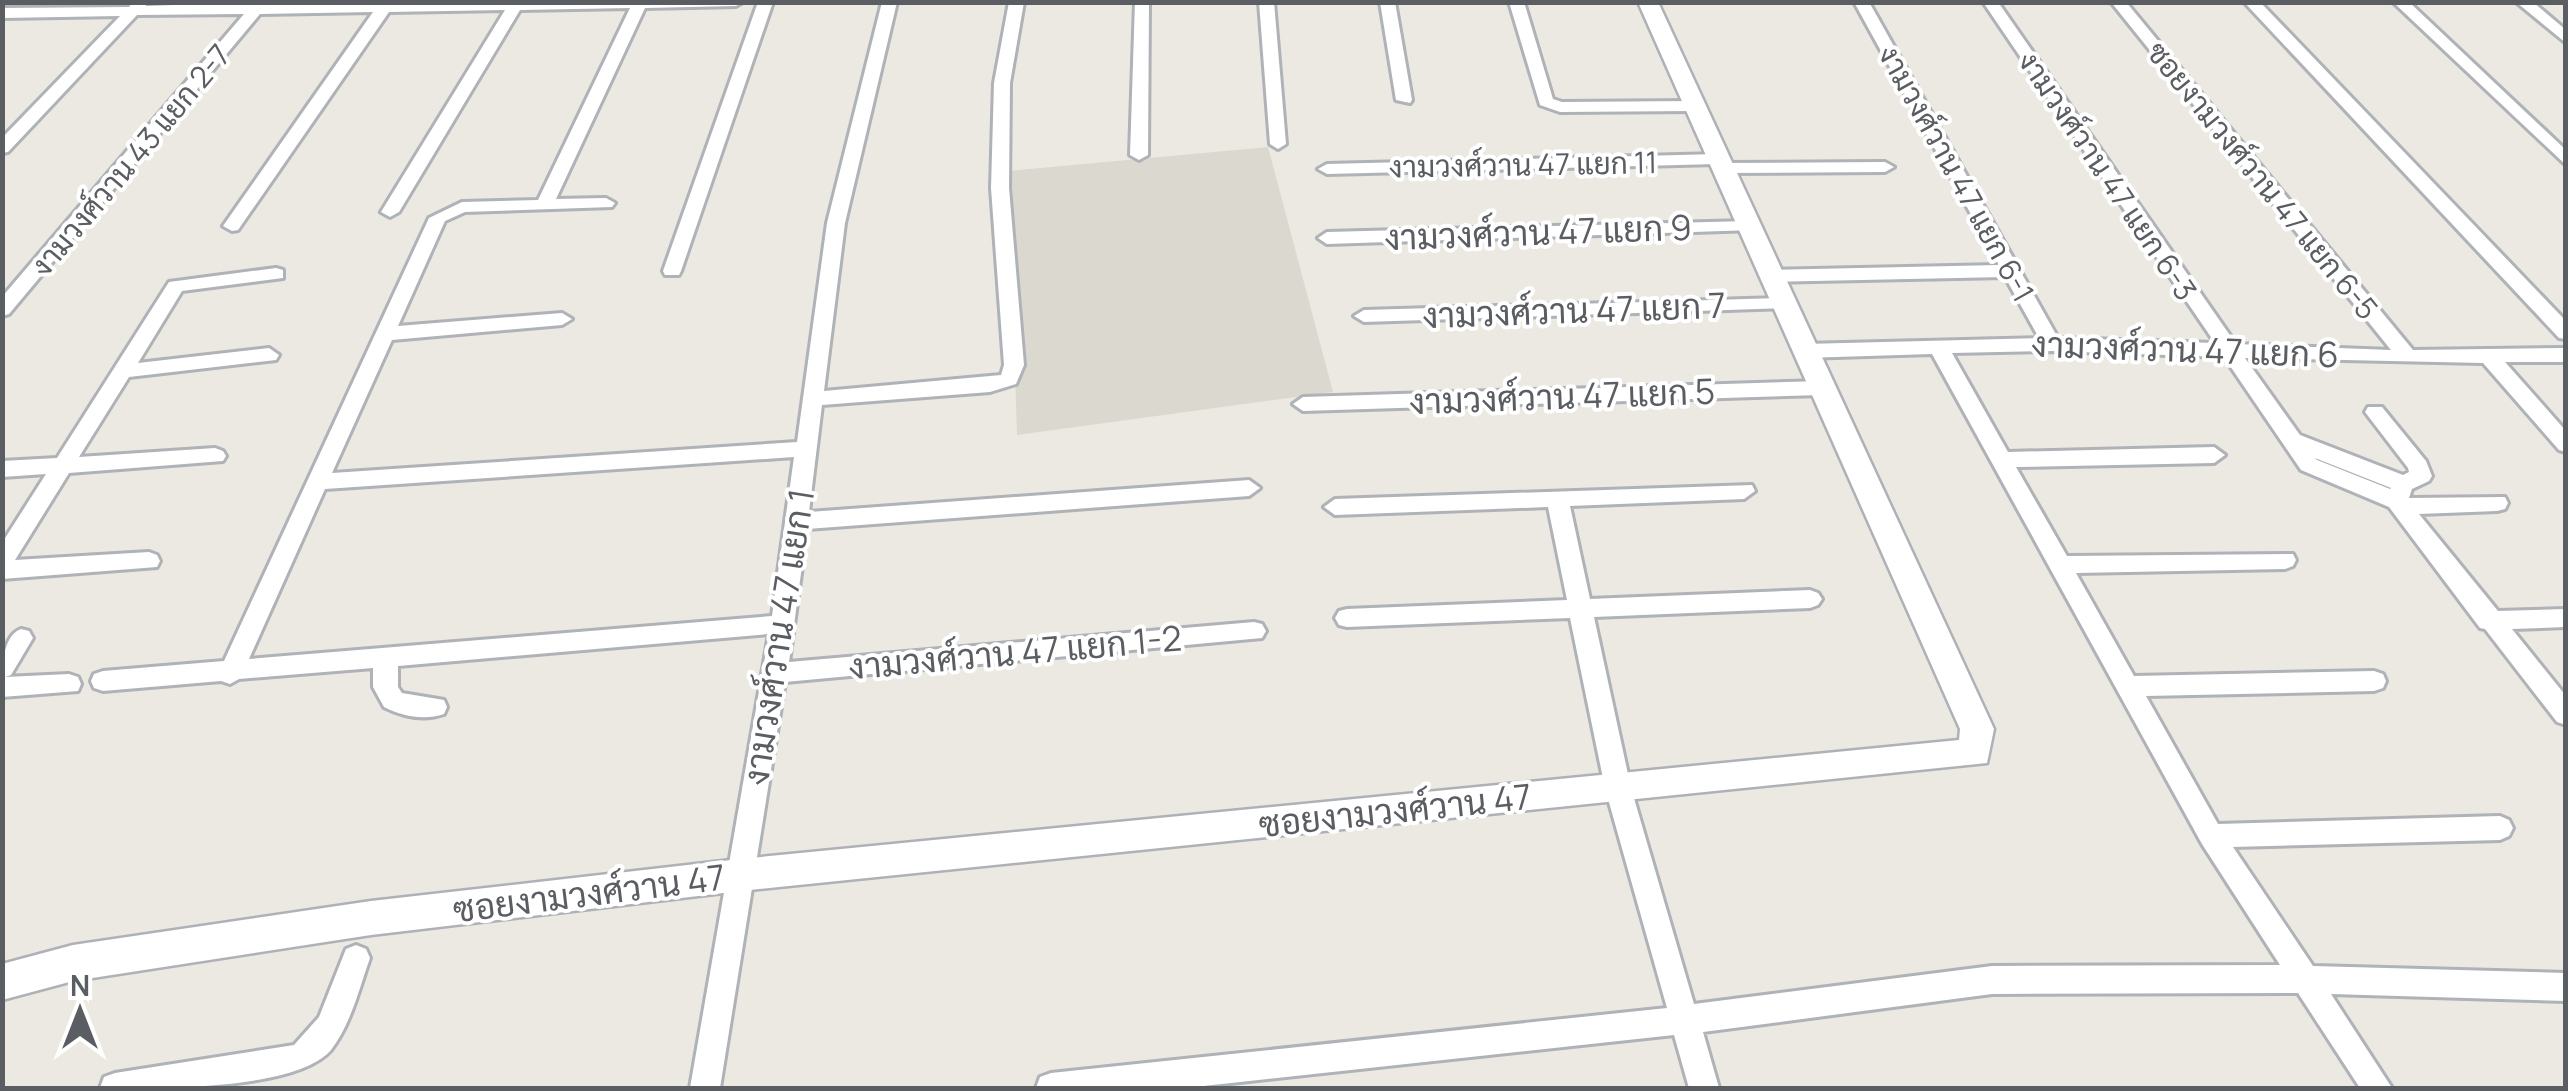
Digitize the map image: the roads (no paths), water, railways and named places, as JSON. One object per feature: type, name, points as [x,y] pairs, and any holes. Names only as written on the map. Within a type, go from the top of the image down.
[{"type":"street","points":[[6,11],[736,2]]},
{"type":"street","points":[[672,271],[766,2]]},
{"type":"street","name":"งามวงศ์วาน 47 แยก 1","points":[[704,1088],[784,624],[836,223],[890,2]]},
{"type":"street","points":[[811,399],[990,385],[1009,378],[1014,365],[1000,170],[1002,83],[1017,2]]},
{"type":"street","points":[[1139,156],[1142,2]]},
{"type":"street","points":[[1266,2],[1278,144]]},
{"type":"street","points":[[1386,2],[1404,100]]},
{"type":"street","points":[[1516,2],[1546,102],[1560,107],[1694,106]]},
{"type":"street","name":"ซอยงามวงศ์วาน 47","points":[[2,982],[73,963],[371,918],[740,875],[1975,752],[1977,729],[1648,2]]},
{"type":"street","name":"งามวงศ์วาน 47 แยก 6-1","points":[[1861,2],[2052,344]]},
{"type":"street","name":"งามวงศ์วาน 47 แยก 6-3","points":[[1990,2],[2309,465],[2401,497]]},
{"type":"street","name":"ซอยงามวงศ์วาน 47 แยก 6-5","points":[[2118,2],[2408,358]]},
{"type":"street","points":[[2251,2],[2566,333]]},
{"type":"street","points":[[2400,2],[2566,160]]},
{"type":"street","points":[[2523,2],[2566,38]]},
{"type":"street","points":[[544,205],[640,3]]},
{"type":"street","points":[[390,212],[516,4]]},
{"type":"street","points":[[232,226],[387,5]]},
{"type":"street","name":"งามวงศ์วาน 43 แยก 2-7","points":[[2,310],[259,6]]},
{"type":"street","points":[[2,148],[138,7]]},
{"type":"street","name":"งามวงศ์วาน 47 แยก 11","points":[[1327,169],[1720,164],[1886,167]]},
{"type":"street","points":[[230,674],[442,215],[462,207],[606,203]]},
{"type":"street","name":"งามวงศ์วาน 47 แยก 9","points":[[1328,238],[1748,226]]},
{"type":"street","name":"งามวงศ์วาน 47 แยก 7","points":[[1364,316],[2013,271]]},
{"type":"street","points":[[2,562],[178,284],[276,274]]},
{"type":"street","points":[[385,334],[562,320]]},
{"type":"street","name":"งามวงศ์วาน 47 แยก 6","points":[[1804,351],[2052,344],[2408,358],[2566,356]]},
{"type":"street","points":[[1937,346],[2211,836],[2376,1088]]},
{"type":"street","points":[[123,371],[269,355]]},
{"type":"street","points":[[2491,359],[2566,446]]},
{"type":"street","name":"งามวงศ์วาน 47 แยก 5","points":[[1303,404],[1821,388]]},
{"type":"street","points":[[2375,412],[2418,466],[2421,476],[2401,497]]},
{"type":"street","points":[[320,482],[806,449]]},
{"type":"street","points":[[2002,460],[2214,455]]},
{"type":"street","points":[[2,468],[214,456]]},
{"type":"street","points":[[798,521],[1249,488]]},
{"type":"street","points":[[1335,506],[1744,491]]},
{"type":"street","points":[[2401,497],[2497,504]]},
{"type":"street","points":[[2401,497],[2488,621],[2566,714]]},
{"type":"street","points":[[1557,498],[1618,788],[1704,1088]]},
{"type":"street","points":[[2060,565],[2284,560]]},
{"type":"street","points":[[2,570],[149,562]]},
{"type":"street","points":[[1347,618],[1810,600]]},
{"type":"street","points":[[2488,621],[2566,618]]},
{"type":"street","points":[[103,681],[386,661],[784,624]]},
{"type":"street","name":"งามวงศ์วาน 47 แยก 1-2","points":[[775,673],[1254,632]]},
{"type":"street","points":[[3,670],[22,638]]},
{"type":"street","points":[[386,661],[382,686],[387,697],[396,704],[435,707]]},
{"type":"street","points":[[2128,686],[2374,681]]},
{"type":"street","points":[[2,687],[69,684]]},
{"type":"street","points":[[2211,836],[2500,828]]},
{"type":"street","points":[[116,1088],[300,1058],[318,1048],[330,1029],[356,958]]},
{"type":"street","points":[[1051,1088],[1684,1020],[2009,979],[2302,979],[2566,988]]}]
